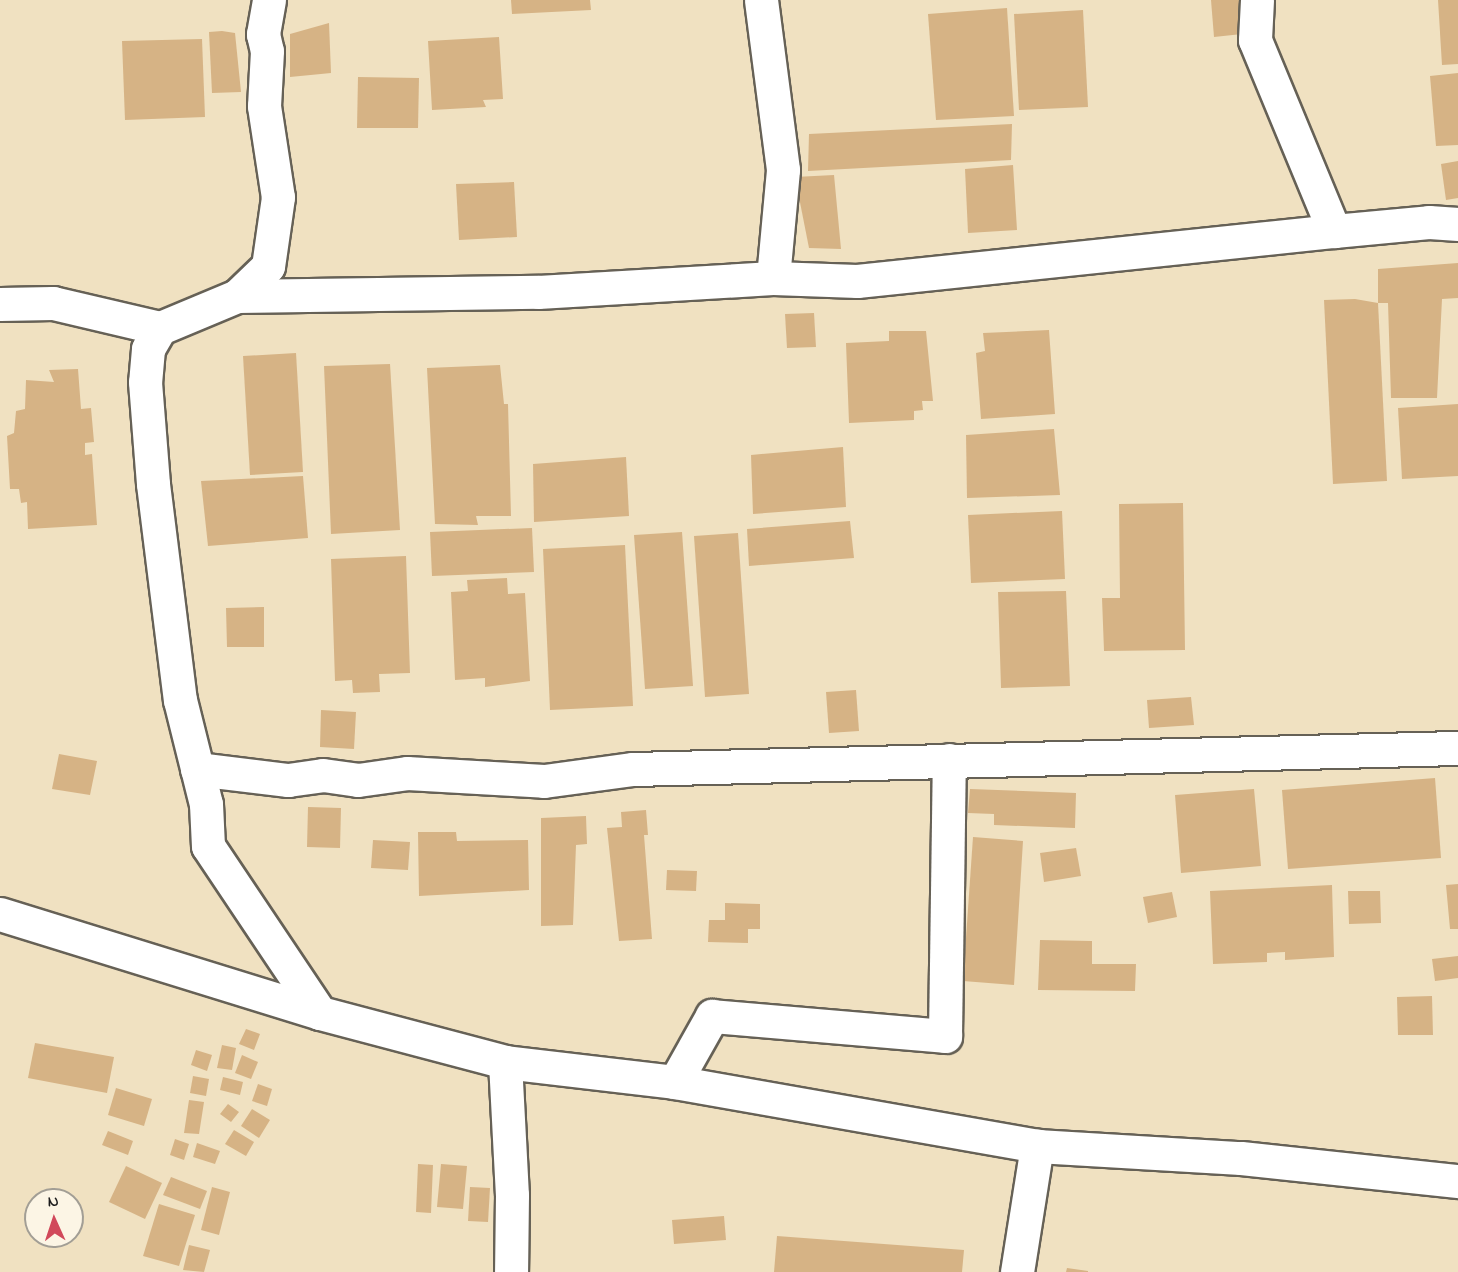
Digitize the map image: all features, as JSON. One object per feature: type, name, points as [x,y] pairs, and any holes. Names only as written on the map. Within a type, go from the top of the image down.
[{"type":"street","points":[[0,304],[53,303],[160,328],[237,296],[268,266],[278,197],[264,106],[267,51],[263,34],[269,0]]},
{"type":"street","points":[[761,0],[783,170],[773,278]]},
{"type":"street","points":[[1257,0],[1255,40],[1334,231]]},
{"type":"street","points":[[237,296],[538,292],[773,278],[857,281],[1334,231],[1429,222],[1458,224]]},
{"type":"street","points":[[160,328],[148,350],[145,382],[153,484],[180,700],[197,769],[208,846],[320,1013]]},
{"type":"street","points":[[197,769],[288,780],[323,775],[358,780],[407,773],[544,781],[633,770],[1458,748]]},
{"type":"street","points":[[675,1082],[712,1016],[945,1036],[949,760]]},
{"type":"street","points":[[207,829],[248,776]]},
{"type":"street","points":[[0,914],[320,1013],[505,1062],[675,1082],[1037,1146],[1241,1158],[1458,1181]]},
{"type":"street","points":[[505,1062],[511,1272]]},
{"type":"street","points":[[1017,1272],[1037,1146]]},
{"type":"building","points":[[511,0],[590,0],[591,10],[512,14]]},
{"type":"building","points":[[1211,0],[1239,0],[1242,34],[1214,37]]},
{"type":"building","points":[[1438,0],[1458,0],[1458,64],[1442,65]]},
{"type":"building","points":[[1007,8],[1014,116],[936,120],[928,14]]},
{"type":"building","points":[[1083,10],[1088,107],[1019,110],[1014,14]]},
{"type":"building","points":[[329,23],[331,73],[290,77],[290,34]]},
{"type":"building","points":[[209,32],[235,33],[241,92],[212,93]]},
{"type":"building","points":[[499,37],[503,99],[483,100],[486,107],[432,110],[428,41]]},
{"type":"building","points":[[202,39],[205,117],[125,120],[122,41]]},
{"type":"building","points":[[1458,73],[1458,145],[1436,146],[1430,76]]},
{"type":"building","points":[[358,77],[419,78],[418,128],[357,128]]},
{"type":"building","points":[[1012,124],[1011,160],[808,171],[809,134]]},
{"type":"building","points":[[1458,161],[1458,198],[1446,200],[1441,164]]},
{"type":"building","points":[[1013,165],[1017,230],[968,233],[965,169]]},
{"type":"building","points":[[834,175],[841,249],[809,248],[795,177]]},
{"type":"building","points":[[514,182],[517,237],[459,240],[456,184]]},
{"type":"building","points":[[1458,263],[1458,298],[1442,299],[1437,398],[1391,398],[1388,303],[1378,303],[1378,269]]},
{"type":"building","points":[[1355,299],[1378,303],[1387,481],[1333,484],[1324,300]]},
{"type":"building","points":[[814,313],[816,347],[787,348],[785,314]]},
{"type":"building","points":[[1049,330],[1055,414],[981,419],[976,353],[985,351],[983,333]]},
{"type":"building","points":[[889,331],[926,331],[933,401],[922,401],[923,410],[914,411],[914,420],[849,423],[846,343],[889,341]]},
{"type":"building","points":[[296,353],[303,472],[250,475],[243,356]]},
{"type":"building","points":[[390,364],[400,530],[331,534],[324,366]]},
{"type":"building","points":[[500,365],[504,404],[508,404],[511,516],[476,516],[478,525],[435,524],[427,368]]},
{"type":"building","points":[[78,369],[81,409],[91,408],[94,442],[85,443],[85,455],[92,454],[97,525],[28,529],[27,502],[21,503],[19,489],[10,489],[7,436],[14,433],[16,411],[25,409],[26,380],[54,382],[49,370]]},
{"type":"building","points":[[1458,404],[1458,476],[1402,479],[1398,408]]},
{"type":"building","points":[[1054,429],[1060,495],[967,498],[966,435]]},
{"type":"building","points":[[843,447],[846,507],[753,514],[751,455]]},
{"type":"building","points":[[626,457],[629,516],[534,522],[533,464]]},
{"type":"building","points":[[303,476],[308,538],[208,546],[201,481]]},
{"type":"building","points":[[1183,503],[1185,650],[1104,651],[1102,598],[1120,598],[1119,504]]},
{"type":"building","points":[[1062,511],[1065,579],[971,583],[968,515]]},
{"type":"building","points":[[850,521],[854,558],[749,566],[747,529]]},
{"type":"building","points":[[532,528],[534,572],[432,576],[430,532]]},
{"type":"building","points":[[682,532],[693,686],[645,689],[634,535]]},
{"type":"building","points":[[738,533],[749,694],[705,697],[694,536]]},
{"type":"building","points":[[625,545],[633,706],[550,710],[543,549]]},
{"type":"building","points":[[406,556],[410,673],[379,674],[380,692],[353,693],[352,680],[335,681],[331,559]]},
{"type":"building","points":[[507,578],[508,594],[525,593],[530,681],[485,687],[485,678],[455,680],[451,592],[468,591],[467,580]]},
{"type":"building","points":[[1066,591],[1070,686],[1001,688],[998,592]]},
{"type":"building","points":[[264,607],[264,647],[227,647],[226,608]]},
{"type":"building","points":[[856,690],[859,731],[829,733],[826,692]]},
{"type":"building","points":[[1191,697],[1194,725],[1149,728],[1147,700]]},
{"type":"building","points":[[321,710],[356,712],[354,749],[320,747]]},
{"type":"building","points":[[59,754],[97,761],[90,795],[52,789]]},
{"type":"building","points":[[1435,778],[1441,858],[1288,869],[1282,790]]},
{"type":"building","points":[[970,789],[1076,793],[1075,828],[994,825],[994,814],[968,813]]},
{"type":"building","points":[[1254,789],[1261,866],[1181,873],[1175,795]]},
{"type":"building","points":[[308,807],[341,808],[340,848],[307,847]]},
{"type":"building","points":[[646,810],[648,835],[644,835],[652,939],[619,941],[607,828],[622,827],[621,812]]},
{"type":"building","points":[[586,816],[587,844],[576,845],[573,925],[541,926],[541,818]]},
{"type":"building","points":[[418,832],[456,832],[457,841],[528,840],[529,890],[419,896]]},
{"type":"building","points":[[973,837],[1023,841],[1014,985],[963,981]]},
{"type":"building","points":[[373,840],[410,842],[408,870],[371,868]]},
{"type":"building","points":[[1076,848],[1081,876],[1044,882],[1040,853]]},
{"type":"building","points":[[667,870],[697,871],[696,891],[666,890]]},
{"type":"building","points":[[1458,884],[1458,929],[1450,929],[1446,885]]},
{"type":"building","points":[[1332,885],[1334,957],[1285,960],[1285,952],[1267,953],[1267,962],[1213,964],[1210,891]]},
{"type":"building","points":[[1348,891],[1380,891],[1381,923],[1349,924]]},
{"type":"building","points":[[1172,892],[1177,917],[1148,923],[1143,897]]},
{"type":"building","points":[[725,903],[760,904],[760,929],[748,929],[748,943],[708,942],[709,920],[725,920]]},
{"type":"building","points":[[1040,940],[1092,941],[1092,964],[1136,964],[1135,991],[1038,990]]},
{"type":"building","points":[[1458,956],[1458,978],[1435,981],[1432,959]]},
{"type":"building","points":[[1432,996],[1433,1035],[1398,1035],[1397,997]]},
{"type":"building","points":[[246,1029],[260,1034],[254,1050],[239,1044]]},
{"type":"building","points":[[35,1043],[114,1057],[107,1093],[28,1078]]},
{"type":"building","points":[[222,1045],[236,1048],[232,1070],[217,1068]]},
{"type":"building","points":[[196,1050],[212,1055],[207,1071],[191,1065]]},
{"type":"building","points":[[242,1055],[258,1062],[251,1079],[235,1073]]},
{"type":"building","points":[[193,1076],[209,1079],[206,1096],[190,1093]]},
{"type":"building","points":[[223,1077],[243,1082],[240,1095],[220,1090]]},
{"type":"building","points":[[258,1084],[272,1089],[267,1106],[252,1101]]},
{"type":"building","points":[[116,1088],[152,1099],[144,1126],[108,1115]]},
{"type":"building","points":[[189,1100],[204,1102],[199,1134],[184,1133]]},
{"type":"building","points":[[228,1104],[239,1112],[231,1122],[220,1114]]},
{"type":"building","points":[[252,1109],[270,1120],[259,1138],[241,1126]]},
{"type":"building","points":[[234,1130],[254,1142],[246,1156],[225,1144]]},
{"type":"building","points":[[108,1131],[133,1141],[128,1155],[102,1145]]},
{"type":"building","points":[[175,1139],[189,1144],[184,1160],[170,1155]]},
{"type":"building","points":[[197,1143],[220,1151],[215,1164],[193,1157]]},
{"type":"building","points":[[418,1164],[433,1165],[431,1213],[416,1212]]},
{"type":"building","points":[[441,1164],[467,1166],[463,1209],[437,1207]]},
{"type":"building","points":[[126,1166],[162,1183],[145,1219],[109,1202]]},
{"type":"building","points":[[171,1177],[207,1191],[200,1209],[163,1195]]},
{"type":"building","points":[[212,1187],[230,1192],[219,1235],[201,1230]]},
{"type":"building","points":[[470,1187],[490,1188],[488,1222],[468,1221]]},
{"type":"building","points":[[159,1204],[195,1215],[179,1266],[143,1256]]},
{"type":"building","points":[[724,1216],[726,1240],[674,1244],[672,1220]]},
{"type":"building","points":[[777,1236],[964,1250],[962,1272],[774,1272]]},
{"type":"building","points":[[189,1245],[210,1250],[204,1272],[183,1270]]},
{"type":"building","points":[[1067,1268],[1088,1271],[1088,1272],[1066,1272]]}]
